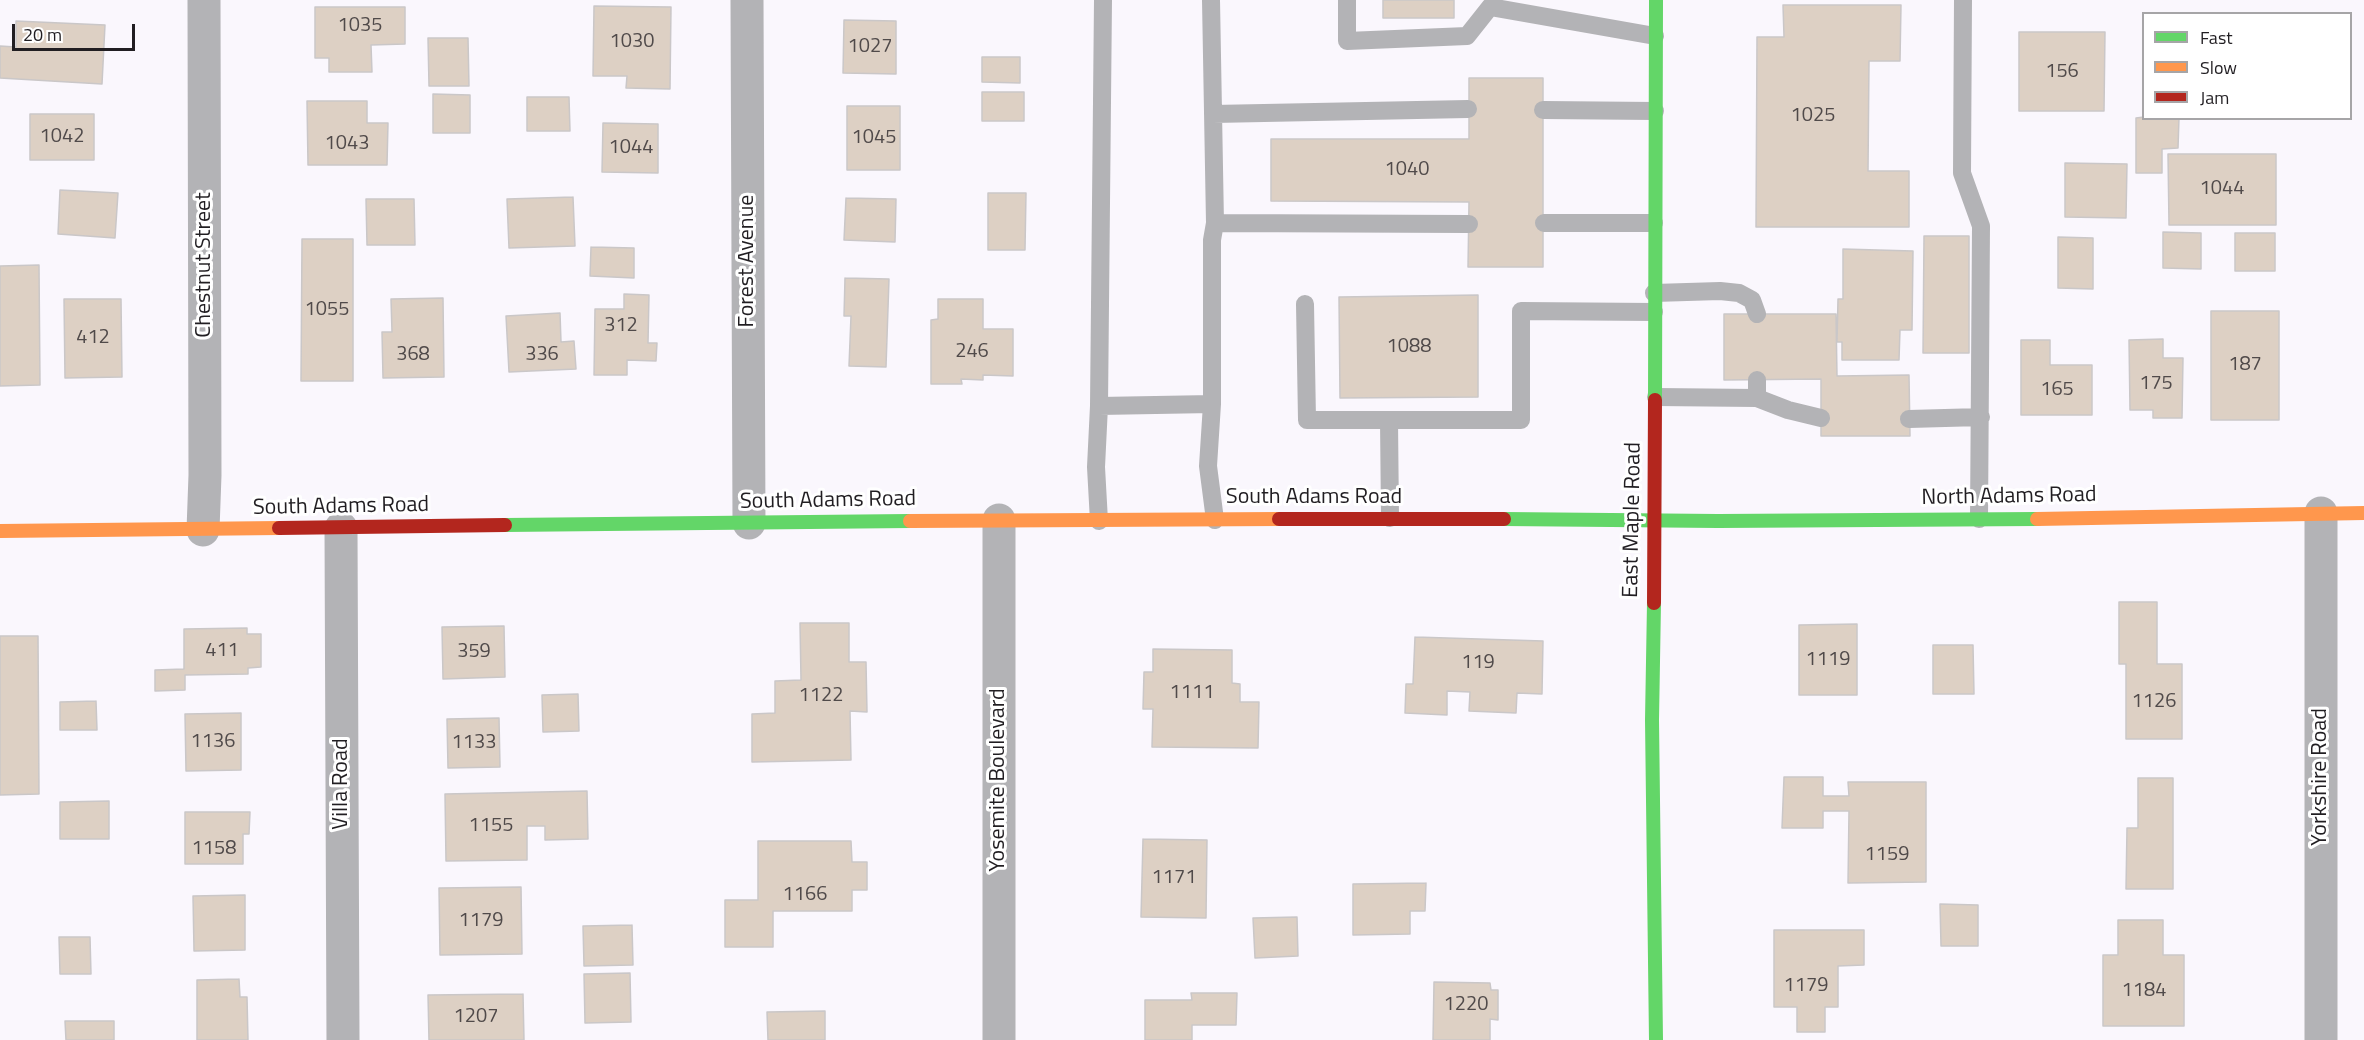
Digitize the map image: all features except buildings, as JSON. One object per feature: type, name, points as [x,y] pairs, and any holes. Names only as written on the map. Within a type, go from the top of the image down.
[{"type":"main road","name":"East Maple Road","points":[[1656,0],[1653,223],[1656,398],[1652,720],[1656,1040]]},
{"type":"main road","name":"North Adams Road","points":[[1655,520],[1979,519],[2364,513]]},
{"type":"main road","name":"South Adams Road","points":[[0,531],[999,520],[1390,518],[1655,520]]},
{"type":"street","name":"Chestnut Street","points":[[203,530],[205,476],[204,0]]},
{"type":"street","name":"Forest Avenue","points":[[747,0],[749,523]]},
{"type":"street","name":"Yorkshire Road","points":[[2321,513],[2321,1040]]},
{"type":"street","name":"Yosemite Boulevard","points":[[999,520],[999,1040]]},
{"type":"street","name":"Villa Road","points":[[341,528],[343,1040]]},
{"type":"lane","points":[[1099,521],[1096,467],[1099,406],[1103,0]]},
{"type":"lane","points":[[1211,0],[1215,223],[1212,240],[1212,404],[1208,466],[1215,520]]},
{"type":"lane","points":[[1347,0],[1347,42],[1467,36],[1490,7],[1655,36]]},
{"type":"lane","points":[[1963,0],[1962,173],[1981,226],[1979,519]]},
{"type":"lane","points":[[1213,114],[1468,109]]},
{"type":"lane","points":[[1544,110],[1655,111]]},
{"type":"lane","points":[[1215,223],[1468,224]]},
{"type":"lane","points":[[1544,223],[1653,223]]},
{"type":"lane","points":[[1654,293],[1720,291],[1739,293],[1752,300],[1758,314]]},
{"type":"lane","points":[[1305,304],[1307,420],[1521,420],[1521,311],[1654,312]]},
{"type":"lane","points":[[1656,398],[1757,389],[1788,410],[1821,418]]},
{"type":"lane","points":[[1099,406],[1212,404]]},
{"type":"lane","points":[[1910,419],[1980,417]]},
{"type":"lane","points":[[1389,420],[1390,518]]},
{"type":"traffic: fast","points":[[1655,400],[1656,0]]},
{"type":"traffic: fast","points":[[1504,519],[1718,521],[2037,519]]},
{"type":"traffic: fast","points":[[505,525],[910,521]]},
{"type":"traffic: fast","points":[[1654,603],[1652,720],[1656,1040]]},
{"type":"traffic: slow","points":[[2037,519],[2364,513]]},
{"type":"traffic: slow","points":[[910,521],[1279,519]]},
{"type":"traffic: slow","points":[[0,531],[279,528]]},
{"type":"traffic: jam","points":[[1654,603],[1655,400]]},
{"type":"traffic: jam","points":[[1279,519],[1504,519]]},
{"type":"traffic: jam","points":[[279,528],[505,525]]}]
